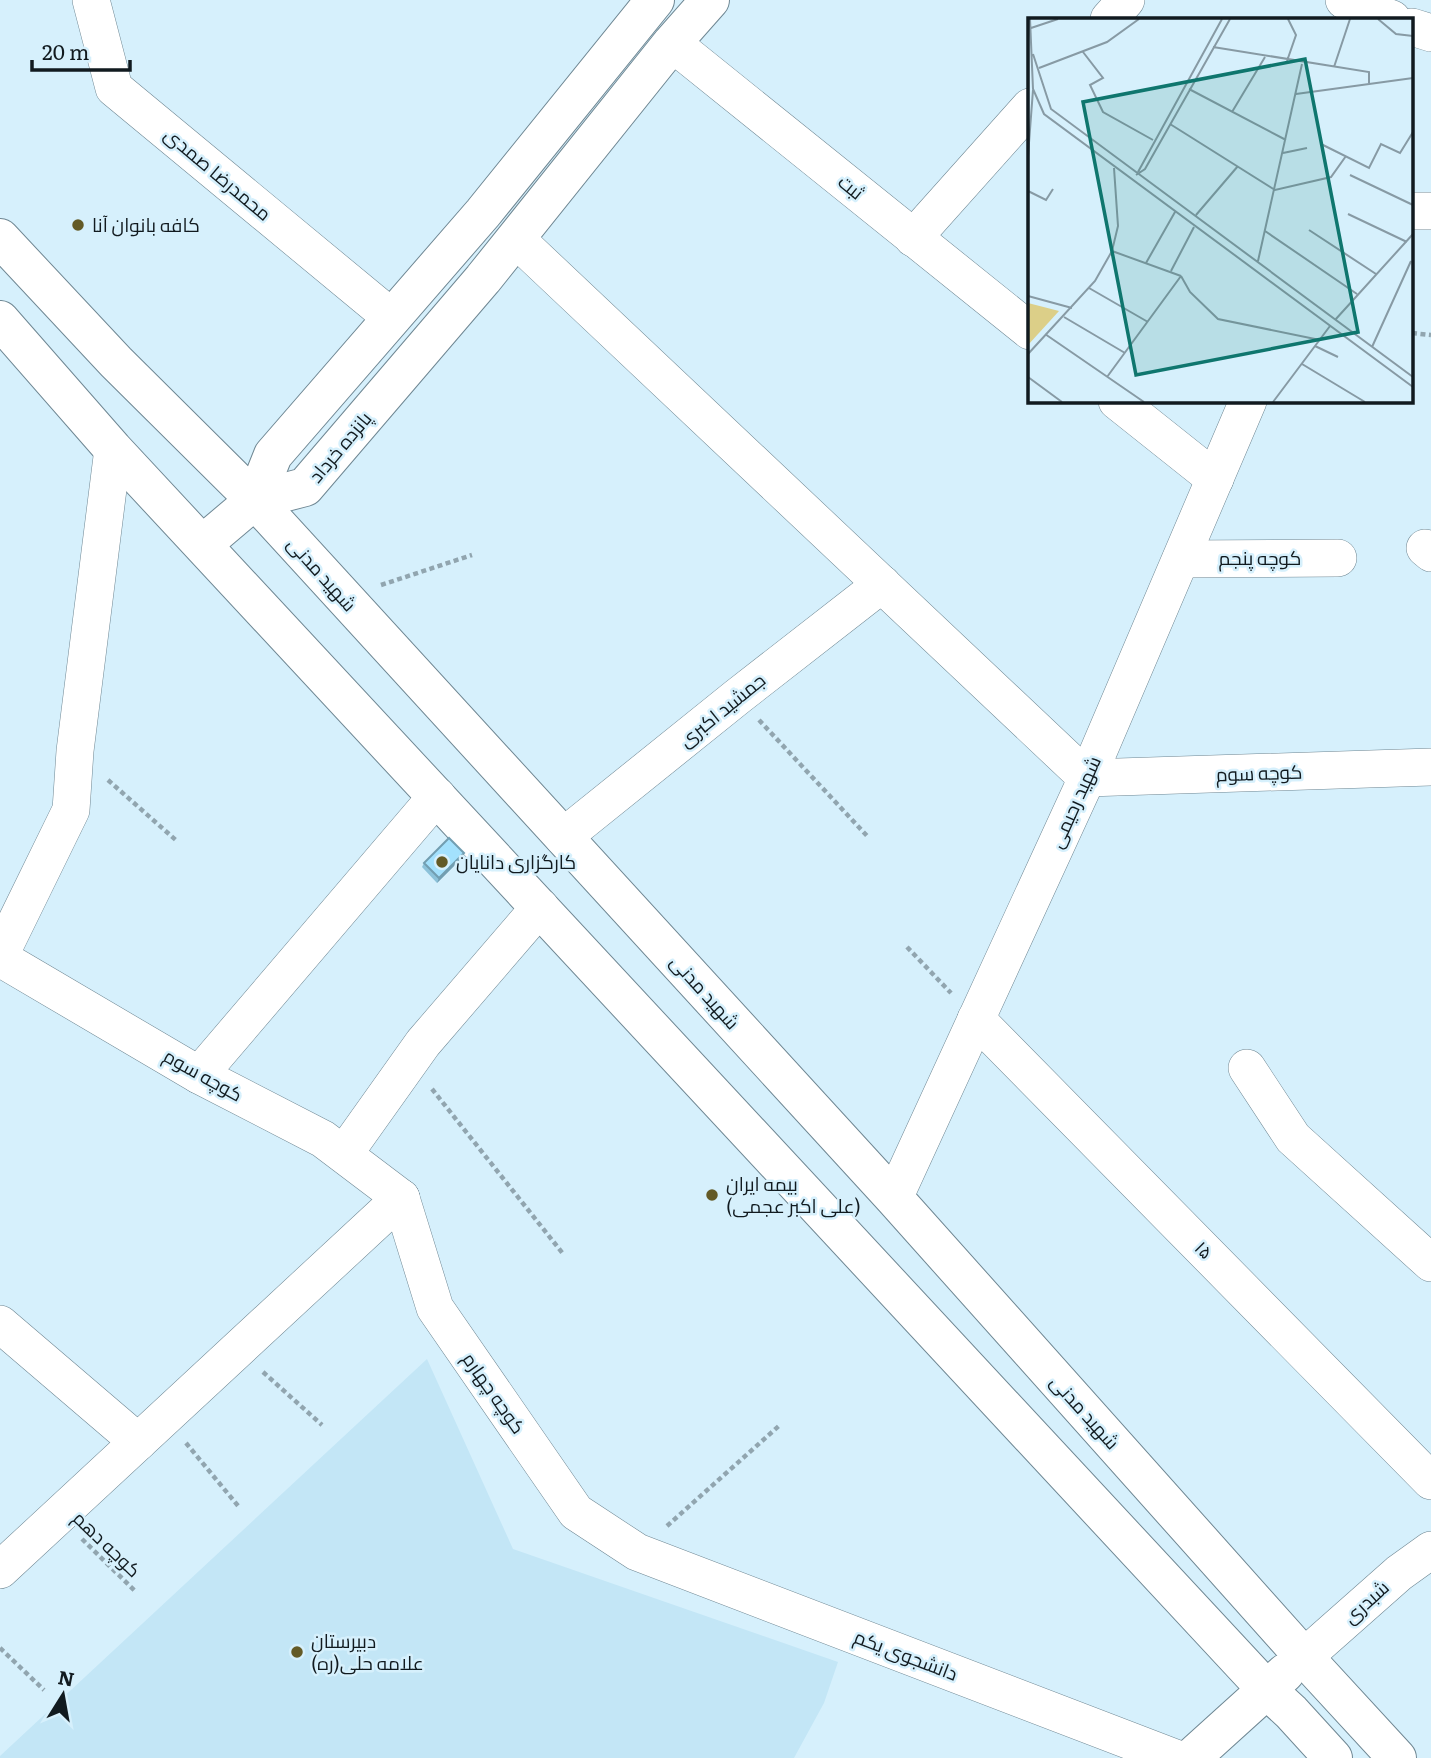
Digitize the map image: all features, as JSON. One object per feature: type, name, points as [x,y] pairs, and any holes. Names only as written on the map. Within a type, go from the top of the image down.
[{"type":"main road","points":[[203,544],[255,500],[273,455],[484,212],[655,0]]},
{"type":"main road","name":"پانزده خرداد","points":[[255,500],[305,487],[516,239],[672,43],[710,0]]},
{"type":"main road","name":"شهید مدنی","points":[[0,238],[116,362],[255,500],[894,1198],[1396,1758]]},
{"type":"main road","points":[[0,320],[113,449],[1333,1758]]},
{"type":"main road","points":[[1191,1758],[1304,1657]]},
{"type":"street","name":"محمدرضا صمدی","points":[[91,0],[114,88],[392,318]]},
{"type":"street","points":[[1110,18],[1126,0]]},
{"type":"street","points":[[1344,0],[1389,18]]},
{"type":"street","points":[[1414,28],[1431,33]]},
{"type":"street","name":"ثبت","points":[[672,43],[1028,329]]},
{"type":"street","points":[[913,238],[1028,109]]},
{"type":"street","points":[[516,239],[1087,778]]},
{"type":"street","points":[[1118,402],[1215,479]]},
{"type":"street","name":"شهید رحیمی","points":[[894,1198],[1087,778],[1248,402]]},
{"type":"street","points":[[0,957],[71,810],[75,751],[113,449]]},
{"type":"street","name":"کوچه پنجم","points":[[1181,559],[1338,558]]},
{"type":"street","name":"جمشید اکبری","points":[[563,837],[882,584]]},
{"type":"street","name":"کوچه سوم","points":[[1087,778],[1431,767]]},
{"type":"street","points":[[199,1075],[437,796]]},
{"type":"street","points":[[344,1154],[423,1043],[540,907]]},
{"type":"street","name":"کوچه سوم","points":[[0,957],[199,1075],[323,1139],[401,1198]]},
{"type":"street","name":"۱۵","points":[[976,1019],[1431,1481]]},
{"type":"street","points":[[1247,1068],[1293,1138],[1431,1263]]},
{"type":"street","points":[[0,1570],[401,1198]]},
{"type":"street","name":"کوچه چهارم","points":[[401,1198],[435,1308],[576,1512],[637,1552]]},
{"type":"street","points":[[0,1324],[138,1442]]},
{"type":"street","name":"شبدری","points":[[1304,1657],[1399,1573],[1431,1550]]},
{"type":"street","name":"دانشجوی یکم","points":[[637,1552],[1175,1758]]},
{"type":"path","points":[[344,598],[472,555]]},
{"type":"path","points":[[737,697],[869,838]]},
{"type":"path","points":[[75,751],[177,842]]},
{"type":"path","points":[[907,947],[976,1019]]},
{"type":"path","points":[[410,1061],[564,1255]]},
{"type":"path","points":[[238,1349],[322,1425]]},
{"type":"path","points":[[165,1418],[239,1507]]},
{"type":"path","points":[[637,1552],[781,1424]]},
{"type":"path","name":"کوچه دهم","points":[[58,1516],[136,1592]]},
{"type":"path","points":[[0,1648],[44,1690]]},
{"type":"shaded area","name":"دبیرستان علامه حلی(ره)","points":[[427,1359],[513,1549],[838,1662],[824,1703],[794,1758],[0,1758],[0,1756]]},
{"type":"building","name":"کارگزاری دانایان","points":[[449,838],[464,853],[439,878],[424,863]]},
{"type":"place","name":"کافه بانوان آنا","points":[[78,225]]},
{"type":"place","name":"کارگزاری دانایان","points":[[442,862]]},
{"type":"place","name":"بیمه ایران (علی اکبر عجمی)","points":[[712,1195]]},
{"type":"place","name":"دبیرستان علامه حلی(ره)","points":[[297,1652]]}]
